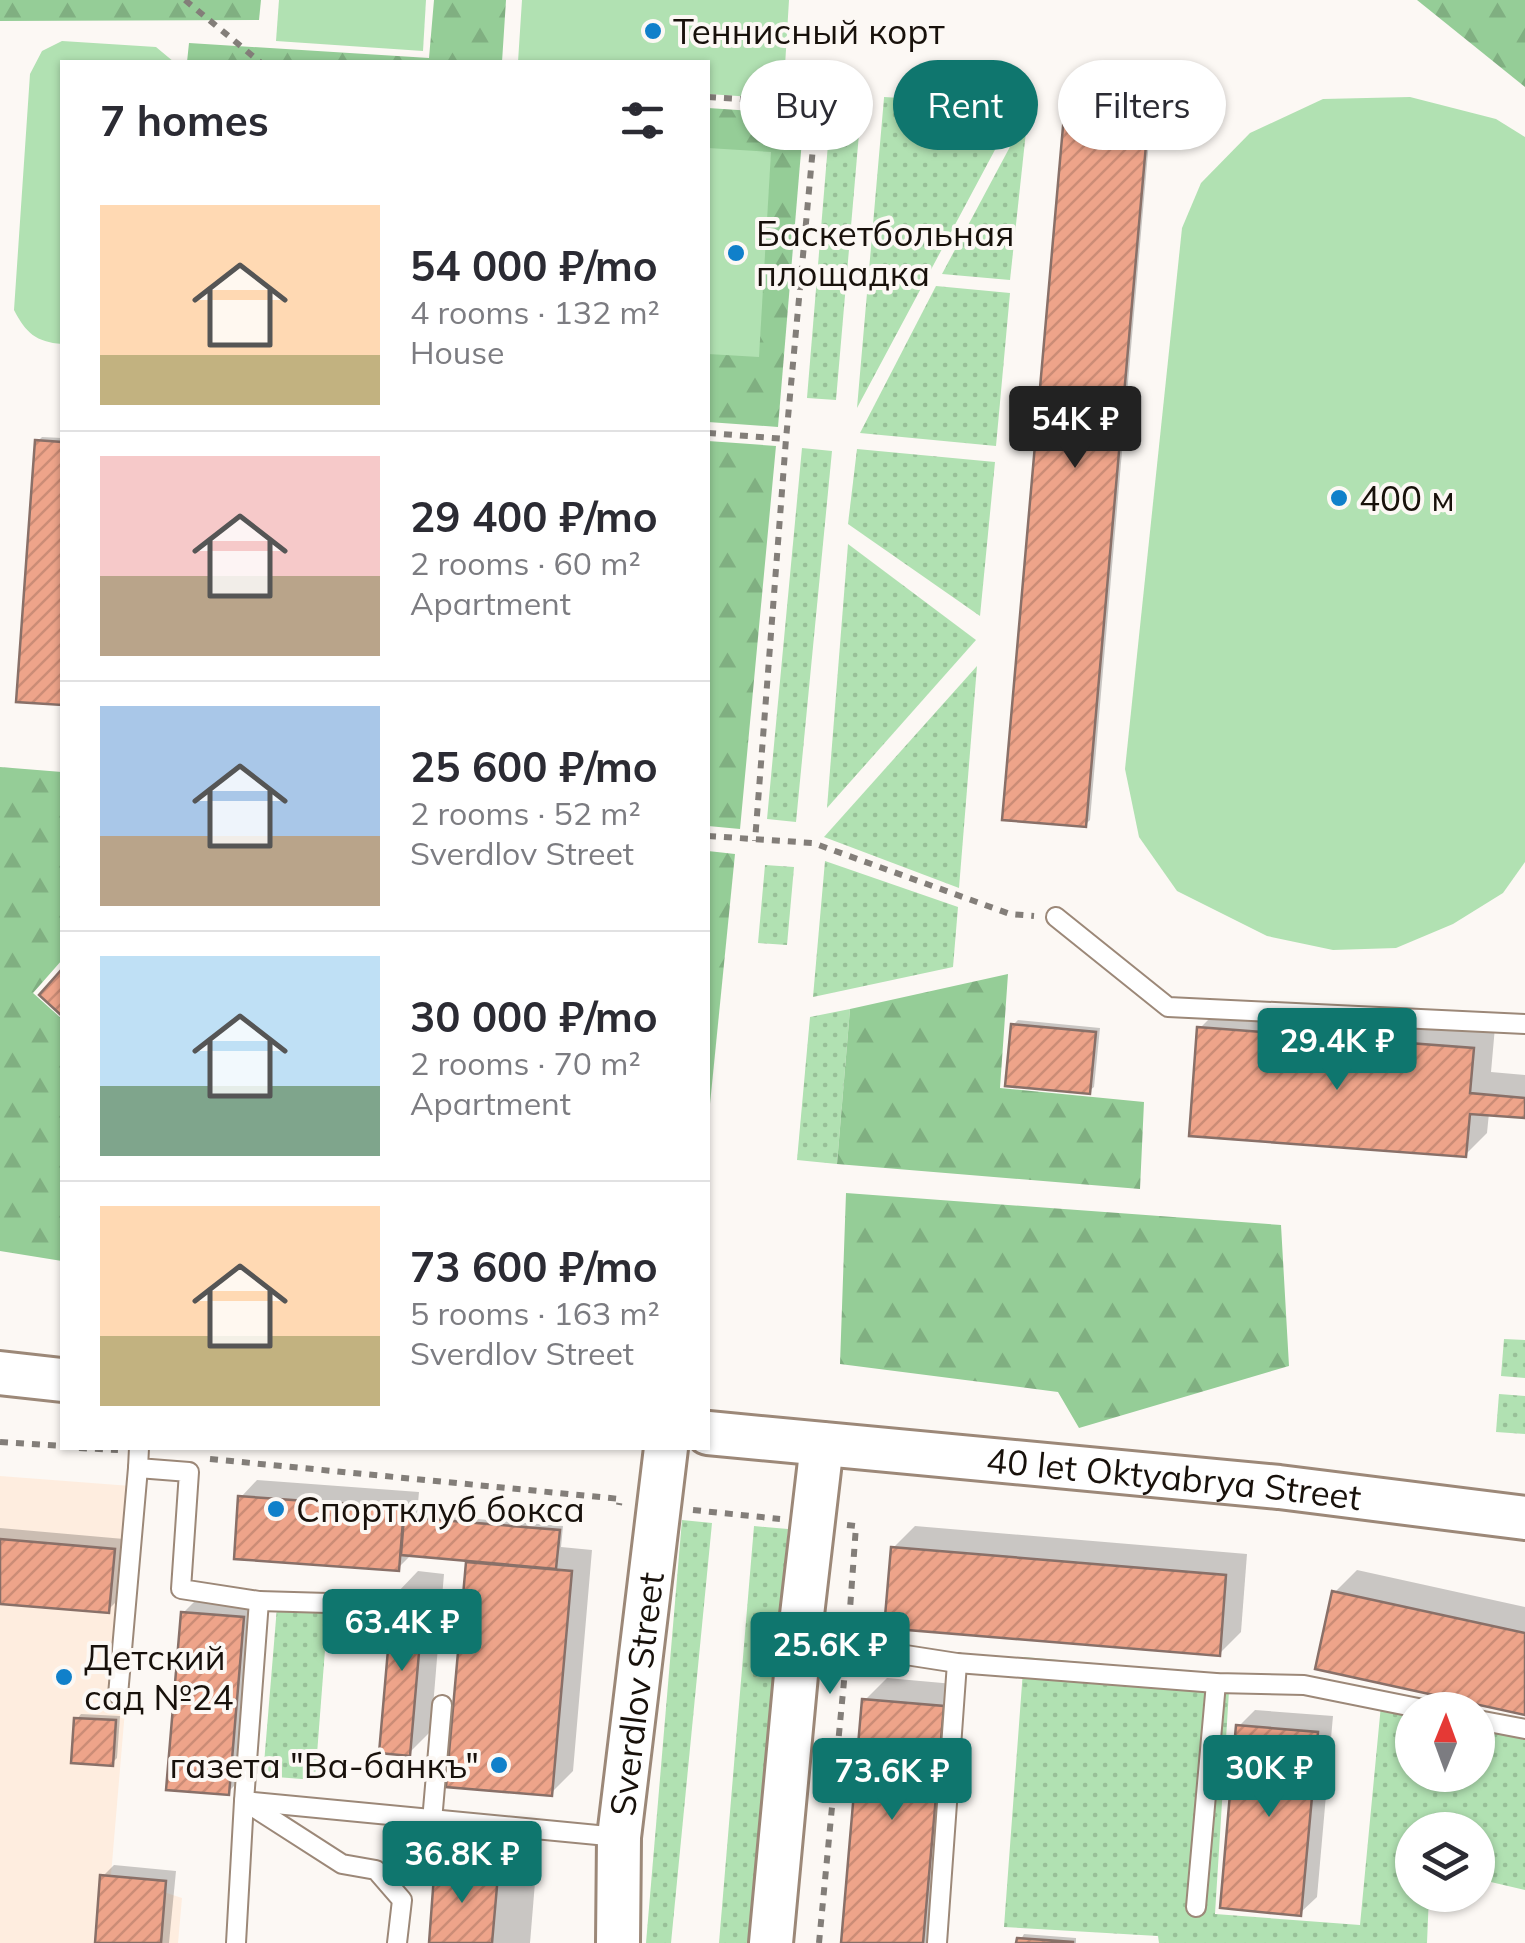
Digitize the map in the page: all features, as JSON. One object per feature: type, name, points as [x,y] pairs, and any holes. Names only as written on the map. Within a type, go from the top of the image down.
[{"type":"street","points":[[0,1373],[60,1380]]},
{"type":"street","name":"40 let Oktyabrya Street","points":[[710,1433],[1279,1487],[1525,1518]]},
{"type":"street","points":[[771,1943],[822,1444]]},
{"type":"street","name":"Sverdlov Street","points":[[618,1943],[620,1837],[666,1450]]},
{"type":"lane","points":[[1056,917],[1168,1007],[1525,1024]]},
{"type":"lane","points":[[118,1695],[139,1456],[190,1472],[180,1589],[259,1601],[362,1604]]},
{"type":"lane","points":[[236,1943],[259,1601]]},
{"type":"lane","points":[[800,1632],[848,1646],[958,1663],[1216,1683],[1304,1685],[1395,1703]]},
{"type":"lane","points":[[937,1943],[958,1663]]},
{"type":"lane","points":[[1196,1906],[1216,1683]]},
{"type":"lane","points":[[432,1821],[442,1705]]},
{"type":"lane","points":[[1495,1723],[1525,1729]]},
{"type":"lane","points":[[244,1800],[620,1837]]},
{"type":"lane","points":[[244,1800],[342,1864],[376,1870],[402,1900],[398,1943]]},
{"type":"path","points":[[185,0],[258,60]]},
{"type":"path","points":[[710,96],[817,104],[755,841]]},
{"type":"path","points":[[710,433],[786,439]]},
{"type":"path","points":[[710,836],[813,844],[1010,914],[1056,917]]},
{"type":"path","points":[[0,1442],[60,1446]]},
{"type":"path","points":[[94,1450],[139,1456]]},
{"type":"path","points":[[197,1458],[620,1499],[618,1519]]},
{"type":"shaded area","name":"Детский сад №24","points":[[0,1476],[144,1487],[111,1875],[182,1898],[178,1943],[0,1943]]},
{"type":"green space","points":[[0,0],[261,0],[259,20],[0,21]]},
{"type":"green space","points":[[279,0],[426,0],[423,51],[276,41]]},
{"type":"green space","points":[[434,0],[506,0],[502,60],[187,60],[189,43],[429,58]]},
{"type":"green space","name":"Теннисный корт","points":[[522,0],[789,0],[785,60],[740,60],[740,96],[710,94],[710,60],[518,60]]},
{"type":"green space","points":[[1417,0],[1525,0],[1525,87]]},
{"type":"green space","points":[[62,41],[156,47],[172,60],[60,60],[60,344],[33,335],[14,310],[30,74],[42,51]]},
{"type":"green space","name":"400 м","points":[[1410,97],[1496,119],[1525,137],[1525,862],[1503,893],[1453,924],[1396,948],[1333,950],[1267,936],[1177,891],[1139,837],[1125,769],[1182,228],[1201,183],[1250,133],[1323,99]]},
{"type":"green space","points":[[884,98],[893,98],[893,150],[995,150],[857,408]]},
{"type":"green space","points":[[710,108],[740,110],[740,150],[801,150],[778,427],[710,422]]},
{"type":"green space","name":"Баскетбольная площадка","points":[[710,148],[771,152],[759,357],[710,354]]},
{"type":"green space","points":[[828,150],[858,150],[836,400],[807,398]]},
{"type":"green space","points":[[1008,150],[1024,150],[1010,280],[942,274]]},
{"type":"green space","points":[[936,286],[1010,293],[996,446],[860,433]]},
{"type":"green space","points":[[710,441],[776,446],[740,829],[710,826]]},
{"type":"green space","points":[[802,448],[832,451],[796,822],[767,819]]},
{"type":"green space","points":[[857,449],[995,462],[980,616],[848,524]]},
{"type":"green space","points":[[848,544],[976,640],[827,808]]},
{"type":"green space","points":[[977,666],[959,888],[824,837]]},
{"type":"green space","points":[[0,767],[60,772],[60,962],[33,993],[60,1017],[60,1261],[0,1251]]},
{"type":"green space","points":[[710,851],[735,854],[710,1104]]},
{"type":"green space","points":[[825,861],[958,907],[953,967],[813,997]]},
{"type":"green space","points":[[765,865],[794,867],[787,945],[758,943]]},
{"type":"green space","points":[[1008,974],[1000,1088],[1144,1102],[1140,1189],[837,1164],[850,1009]]},
{"type":"green space","points":[[850,1009],[837,1164],[797,1160],[810,1017]]},
{"type":"green space","points":[[846,1193],[1281,1225],[1289,1366],[1079,1428],[1058,1392],[840,1364]]},
{"type":"green space","points":[[1504,1339],[1525,1340],[1525,1378],[1501,1376]]},
{"type":"green space","points":[[1499,1394],[1525,1396],[1525,1434],[1496,1432]]},
{"type":"green space","points":[[682,1520],[712,1523],[671,1943],[646,1943]]},
{"type":"green space","points":[[754,1526],[788,1529],[750,1943],[719,1943]]},
{"type":"green space","points":[[277,1607],[328,1611],[315,1780],[263,1776]]},
{"type":"green space","points":[[1024,1657],[1230,1675],[1215,1914],[1360,1925],[1381,1705],[1395,1708],[1395,1792],[1495,1792],[1495,1732],[1525,1740],[1525,1890],[1495,1883],[1495,1812],[1395,1812],[1395,1912],[1428,1912],[1427,1943],[1159,1943],[1158,1936],[1004,1927]]},
{"type":"building","points":[[1061,150],[1146,150],[1086,827],[1002,820]]},
{"type":"building","points":[[35,440],[60,442],[60,705],[16,702]]},
{"type":"building","points":[[60,971],[60,1014],[39,995]]},
{"type":"building","points":[[1011,1024],[1096,1032],[1090,1094],[1005,1086]]},
{"type":"building","points":[[1197,1027],[1474,1048],[1470,1093],[1525,1098],[1525,1118],[1470,1114],[1466,1157],[1189,1136]]},
{"type":"building","points":[[238,1496],[404,1508],[399,1571],[234,1559]]},
{"type":"building","points":[[404,1517],[560,1530],[556,1569],[401,1555]]},
{"type":"building","points":[[0,1539],[115,1549],[109,1613],[0,1604]]},
{"type":"building","points":[[891,1547],[1226,1575],[1220,1656],[884,1628]]},
{"type":"building","points":[[466,1562],[572,1571],[552,1796],[446,1787]]},
{"type":"building","points":[[1332,1591],[1525,1633],[1525,1715],[1495,1708],[1495,1692],[1420,1692],[1315,1669]]},
{"type":"building","points":[[393,1592],[424,1595],[410,1756],[379,1753]]},
{"type":"building","points":[[181,1612],[244,1617],[229,1795],[166,1790]]},
{"type":"building","points":[[862,1699],[944,1706],[923,1943],[841,1943]]},
{"type":"building","points":[[74,1718],[116,1720],[113,1766],[71,1763]]},
{"type":"building","points":[[1236,1725],[1318,1732],[1301,1916],[1220,1908]]},
{"type":"building","points":[[435,1862],[463,1865],[462,1872],[498,1875],[492,1943],[429,1943]]},
{"type":"building","points":[[100,1875],[166,1881],[161,1943],[95,1943]]},
{"type":"building","points":[[1017,1938],[1073,1942],[1073,1943],[1016,1943]]},
{"type":"place","name":"Теннисный корт","points":[[653,31]]},
{"type":"place","name":"Баскетбольная площадка","points":[[736,253]]},
{"type":"place","name":"400 м","points":[[1339,498]]},
{"type":"place","name":"Спортклуб бокса","points":[[276,1509]]},
{"type":"place","name":"Детский сад №24","points":[[64,1677]]},
{"type":"place","name":"газета \"Ва-банкъ\"","points":[[499,1765]]}]
